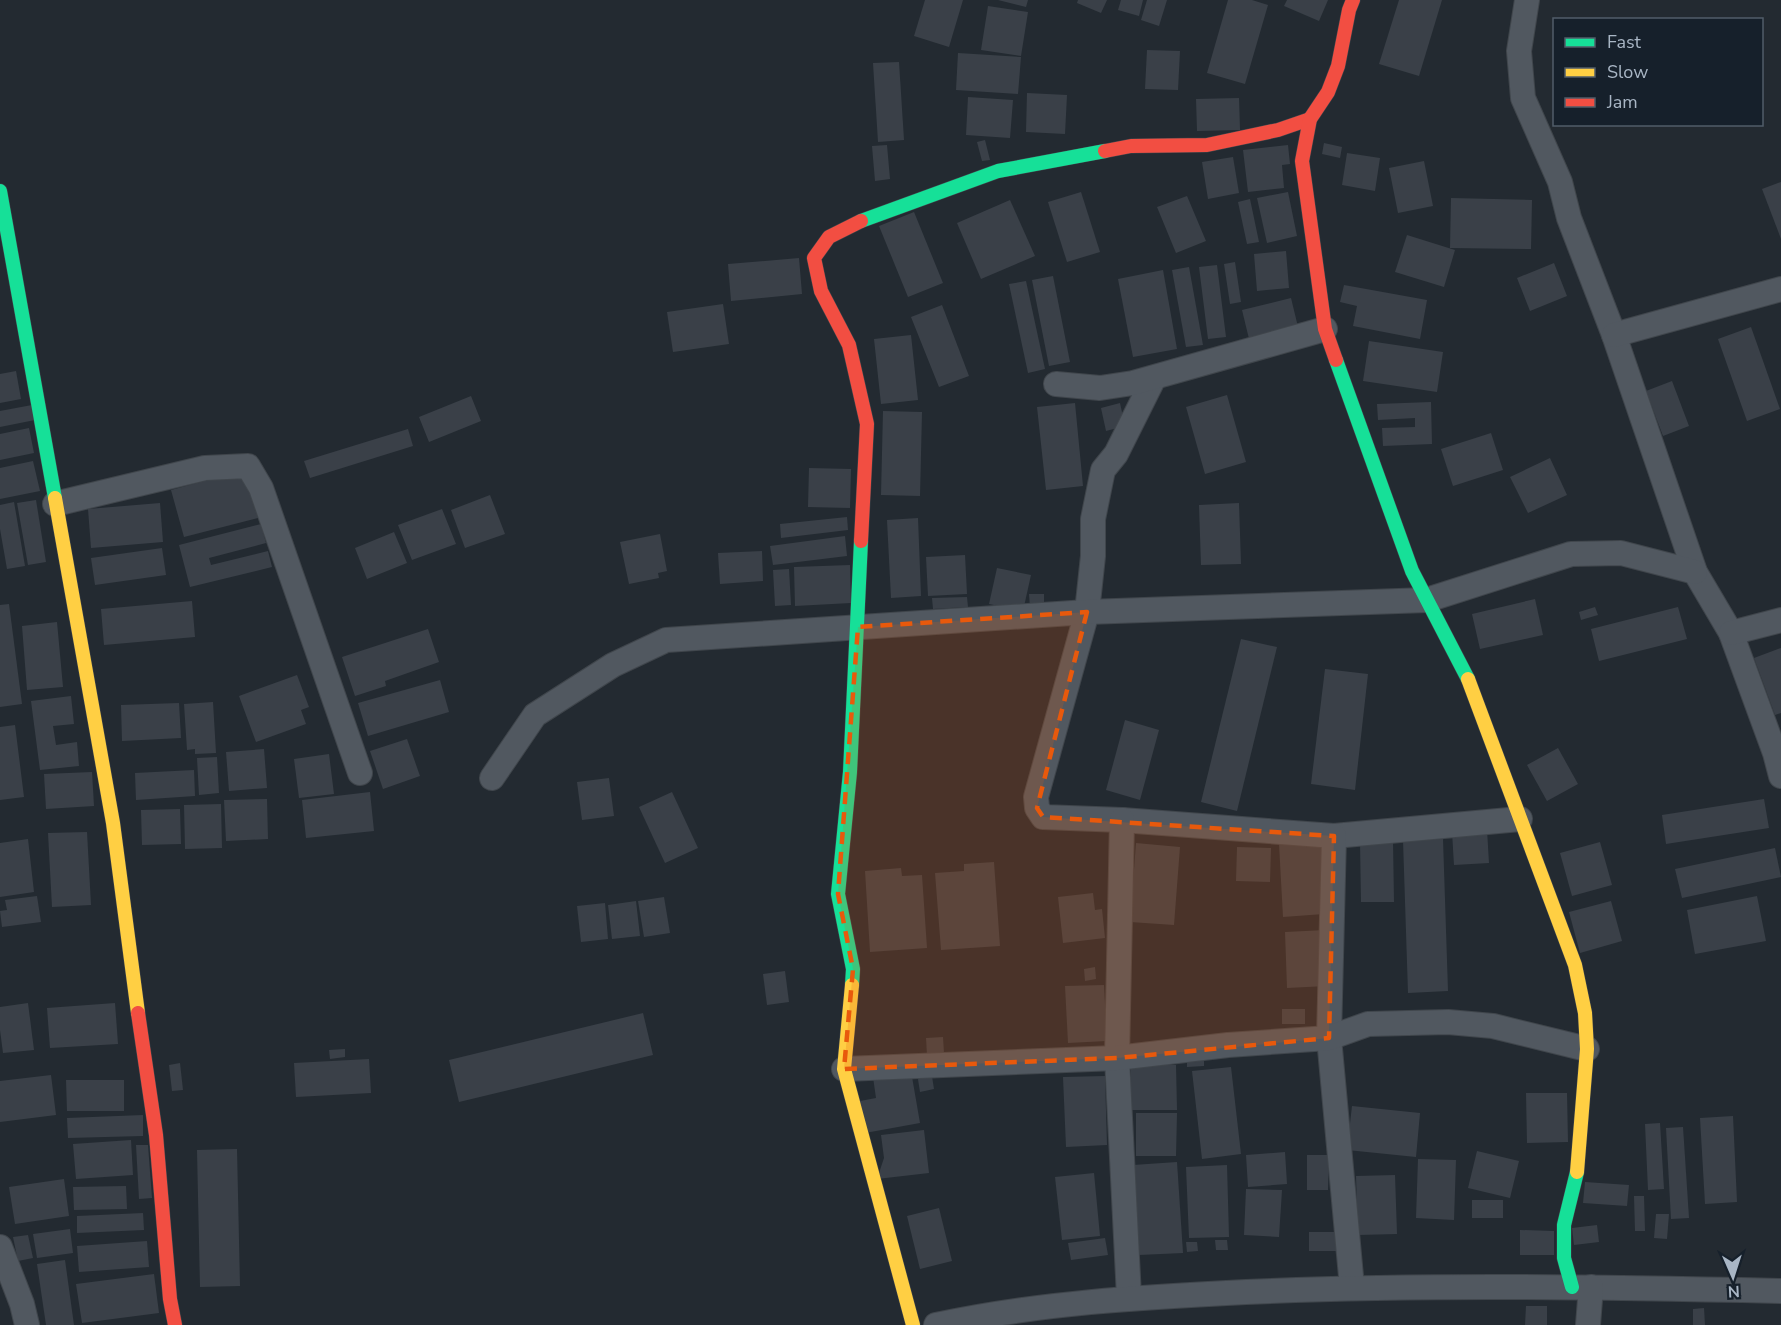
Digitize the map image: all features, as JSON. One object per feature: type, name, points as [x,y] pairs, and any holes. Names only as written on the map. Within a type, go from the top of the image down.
[{"type":"street","points":[[1353,0],[1338,66],[1328,92],[1310,119],[1302,161],[1325,329],[1412,571],[1464,668],[1575,965],[1585,1013],[1587,1049],[1578,1168],[1564,1225],[1564,1258],[1581,1287],[1588,1325]]},
{"type":"street","points":[[1527,0],[1519,51],[1523,98],[1560,182],[1569,218],[1614,335],[1695,572],[1731,633],[1775,753],[1781,776]]},
{"type":"street","points":[[913,1325],[844,1069],[853,969],[838,894],[850,772],[867,424],[849,345],[821,291],[814,258],[829,237],[861,221],[998,171],[1131,146],[1207,145],[1278,130],[1310,119]]},
{"type":"street","points":[[0,191],[113,823],[156,1135],[170,1299],[175,1325]]},
{"type":"street","points":[[1614,335],[1781,289]]},
{"type":"street","points":[[1056,384],[1100,388],[1154,378],[1325,329]]},
{"type":"street","points":[[1154,378],[1116,454],[1103,470],[1093,519],[1093,556],[1087,612],[1036,797],[1037,808],[1043,817],[1122,820],[1334,836],[1520,819]]},
{"type":"street","points":[[55,504],[206,468],[248,466],[261,488],[360,773]]},
{"type":"street","points":[[492,778],[535,715],[613,664],[666,640],[1087,612],[1427,600],[1571,554],[1621,553],[1695,572]]},
{"type":"street","points":[[1731,633],[1781,620]]},
{"type":"street","points":[[1122,820],[1117,1058],[1129,1298]]},
{"type":"street","points":[[1334,836],[1329,1038],[1352,1287]]},
{"type":"street","points":[[844,1069],[1117,1058],[1228,1045],[1329,1038],[1368,1024],[1448,1022],[1492,1026],[1587,1049]]},
{"type":"street","points":[[0,1247],[19,1295],[27,1325]]},
{"type":"street","points":[[936,1325],[1039,1306],[1129,1298],[1352,1287],[1581,1287],[1781,1291]]},
{"type":"highlighted area","points":[[1087,612],[1037,808],[1043,817],[1334,836],[1329,1038],[1117,1058],[844,1069],[853,969],[838,894],[858,627]]},
{"type":"building","points":[[925,0],[963,0],[949,47],[914,36]]},
{"type":"building","points":[[998,0],[1028,0],[1026,7]]},
{"type":"building","points":[[1078,0],[1107,0],[1101,13],[1077,3]]},
{"type":"building","points":[[1121,0],[1143,0],[1139,16],[1118,10]]},
{"type":"building","points":[[1147,0],[1167,0],[1159,26],[1141,20]]},
{"type":"building","points":[[1228,0],[1252,0],[1268,5],[1245,84],[1207,73]]},
{"type":"building","points":[[1287,0],[1328,0],[1319,21],[1284,6]]},
{"type":"building","points":[[1399,0],[1442,0],[1419,76],[1379,64]]},
{"type":"building","points":[[988,6],[1028,12],[1021,56],[981,50]]},
{"type":"building","points":[[1147,50],[1180,51],[1178,90],[1145,89]]},
{"type":"building","points":[[958,53],[1021,57],[1018,94],[956,90]]},
{"type":"building","points":[[899,62],[904,140],[878,142],[873,63]]},
{"type":"building","points":[[1027,93],[1067,95],[1065,134],[1026,132]]},
{"type":"building","points":[[968,97],[1013,100],[1010,138],[966,135]]},
{"type":"building","points":[[1239,98],[1240,130],[1197,131],[1196,99]]},
{"type":"building","points":[[985,140],[990,160],[982,161],[977,142]]},
{"type":"building","points":[[1324,143],[1342,147],[1340,158],[1322,154]]},
{"type":"building","points":[[887,145],[890,179],[875,181],[872,146]]},
{"type":"building","points":[[1288,145],[1290,164],[1282,165],[1284,188],[1248,192],[1243,150]]},
{"type":"building","points":[[1347,153],[1380,158],[1375,191],[1342,185]]},
{"type":"building","points":[[1233,157],[1239,193],[1208,199],[1202,162]]},
{"type":"building","points":[[1424,161],[1433,206],[1398,213],[1389,168]]},
{"type":"building","points":[[1781,182],[1781,239],[1762,189]]},
{"type":"building","points":[[1081,192],[1100,252],[1067,262],[1048,202]]},
{"type":"building","points":[[1288,192],[1297,236],[1267,243],[1257,198]]},
{"type":"building","points":[[1187,196],[1206,241],[1176,253],[1157,207]]},
{"type":"building","points":[[1451,198],[1532,200],[1531,249],[1450,248]]},
{"type":"building","points":[[1250,199],[1259,242],[1247,244],[1238,202]]},
{"type":"building","points":[[1010,200],[1035,256],[981,279],[957,223]]},
{"type":"building","points":[[914,212],[943,283],[908,297],[879,226]]},
{"type":"building","points":[[1407,235],[1455,250],[1444,287],[1395,272]]},
{"type":"building","points":[[1286,251],[1289,288],[1257,291],[1254,254]]},
{"type":"building","points":[[799,258],[802,294],[731,301],[728,264]]},
{"type":"building","points":[[1235,262],[1241,302],[1230,304],[1224,264]]},
{"type":"building","points":[[1554,263],[1567,296],[1530,311],[1517,278]]},
{"type":"building","points":[[1217,265],[1226,337],[1208,339],[1199,267]]},
{"type":"building","points":[[1189,267],[1203,345],[1186,347],[1172,270]]},
{"type":"building","points":[[1163,270],[1177,349],[1133,357],[1118,279]]},
{"type":"building","points":[[1053,276],[1070,362],[1049,366],[1032,280]]},
{"type":"building","points":[[1026,281],[1045,369],[1028,373],[1009,284]]},
{"type":"building","points":[[1344,285],[1427,300],[1420,339],[1353,326],[1357,306],[1340,302]]},
{"type":"building","points":[[1291,298],[1299,331],[1250,343],[1242,310]]},
{"type":"building","points":[[723,304],[729,344],[673,352],[667,312]]},
{"type":"building","points":[[942,305],[969,376],[939,387],[911,317]]},
{"type":"building","points":[[1751,327],[1780,409],[1747,421],[1718,339]]},
{"type":"building","points":[[911,335],[918,400],[881,404],[874,339]]},
{"type":"building","points":[[1369,341],[1443,352],[1437,392],[1363,381]]},
{"type":"building","points":[[16,371],[21,399],[0,403],[0,374]]},
{"type":"building","points":[[1672,381],[1689,426],[1663,436],[1646,391]]},
{"type":"building","points":[[1227,395],[1246,462],[1205,474],[1186,407]]},
{"type":"building","points":[[471,396],[481,421],[429,442],[419,417]]},
{"type":"building","points":[[1431,402],[1432,444],[1383,446],[1382,428],[1415,427],[1415,418],[1378,420],[1377,404]]},
{"type":"building","points":[[1075,403],[1083,486],[1046,490],[1037,407]]},
{"type":"building","points":[[1120,403],[1125,426],[1106,431],[1101,408]]},
{"type":"building","points":[[32,405],[35,420],[0,427],[0,411]]},
{"type":"building","points":[[883,411],[922,412],[920,496],[881,495]]},
{"type":"building","points":[[29,428],[34,453],[0,460],[0,434]]},
{"type":"building","points":[[408,429],[413,446],[310,478],[304,461]]},
{"type":"building","points":[[1491,433],[1503,470],[1453,486],[1441,449]]},
{"type":"building","points":[[1550,458],[1567,495],[1528,513],[1510,477]]},
{"type":"building","points":[[33,461],[40,491],[0,499],[0,468]]},
{"type":"building","points":[[809,468],[851,469],[850,508],[808,507]]},
{"type":"building","points":[[245,470],[258,518],[184,537],[171,490]]},
{"type":"building","points":[[490,495],[505,534],[465,548],[451,510]]},
{"type":"building","points":[[36,500],[46,562],[28,565],[17,503]]},
{"type":"building","points":[[14,502],[25,566],[7,569],[0,529],[0,505]]},
{"type":"building","points":[[160,503],[163,542],[91,548],[88,509]]},
{"type":"building","points":[[1239,503],[1241,564],[1201,565],[1199,505]]},
{"type":"building","points":[[442,509],[456,544],[412,560],[398,525]]},
{"type":"building","points":[[847,517],[848,530],[781,538],[780,524]]},
{"type":"building","points":[[918,518],[921,596],[891,598],[887,520]]},
{"type":"building","points":[[261,524],[266,543],[209,558],[211,565],[268,551],[272,567],[190,587],[179,545]]},
{"type":"building","points":[[394,532],[407,563],[367,579],[355,548]]},
{"type":"building","points":[[660,534],[667,571],[658,573],[659,578],[629,584],[620,542]]},
{"type":"building","points":[[845,536],[847,556],[773,565],[770,546]]},
{"type":"building","points":[[162,548],[166,575],[95,585],[91,558]]},
{"type":"building","points":[[762,551],[763,581],[720,584],[718,553]]},
{"type":"building","points":[[965,555],[967,594],[928,596],[926,557]]},
{"type":"building","points":[[850,565],[851,603],[795,606],[794,567]]},
{"type":"building","points":[[997,568],[1031,575],[1023,611],[989,604]]},
{"type":"building","points":[[789,569],[791,605],[775,606],[773,570]]},
{"type":"building","points":[[1029,594],[1044,594],[1044,608],[1030,608]]},
{"type":"building","points":[[967,597],[968,607],[933,609],[932,598]]},
{"type":"building","points":[[1535,599],[1543,635],[1480,649],[1472,614]]},
{"type":"building","points":[[192,601],[195,637],[104,645],[101,609]]},
{"type":"building","points":[[9,604],[22,704],[0,707],[0,605]]},
{"type":"building","points":[[1595,607],[1598,615],[1581,620],[1579,612]]},
{"type":"building","points":[[1678,607],[1687,639],[1599,661],[1591,629]]},
{"type":"building","points":[[57,622],[63,687],[27,690],[22,626]]},
{"type":"building","points":[[428,629],[439,662],[385,681],[386,686],[355,696],[342,657]]},
{"type":"building","points":[[1241,639],[1277,647],[1237,811],[1201,802]]},
{"type":"building","points":[[1781,648],[1781,713],[1775,715],[1754,658]]},
{"type":"building","points":[[1325,669],[1368,674],[1355,790],[1311,784]]},
{"type":"building","points":[[297,675],[309,707],[301,710],[306,724],[256,742],[239,696]]},
{"type":"building","points":[[440,680],[449,712],[368,736],[358,703]]},
{"type":"building","points":[[71,696],[74,724],[53,726],[56,745],[77,742],[79,766],[40,770],[31,701]]},
{"type":"building","points":[[213,702],[216,753],[195,754],[195,749],[187,750],[184,704]]},
{"type":"building","points":[[179,703],[181,738],[122,741],[121,705]]},
{"type":"building","points":[[1125,720],[1159,730],[1140,800],[1106,790]]},
{"type":"building","points":[[15,725],[24,797],[0,800],[0,727]]},
{"type":"building","points":[[407,739],[420,776],[383,789],[370,751]]},
{"type":"building","points":[[1558,748],[1578,784],[1547,801],[1527,765]]},
{"type":"building","points":[[264,749],[267,788],[229,791],[226,752]]},
{"type":"building","points":[[329,754],[334,794],[299,798],[294,759]]},
{"type":"building","points":[[217,757],[219,793],[199,795],[197,758]]},
{"type":"building","points":[[194,770],[195,796],[136,800],[135,773]]},
{"type":"building","points":[[92,772],[94,806],[46,809],[44,774]]},
{"type":"building","points":[[609,778],[614,816],[582,820],[577,782]]},
{"type":"building","points":[[370,792],[374,831],[306,838],[302,800]]},
{"type":"building","points":[[672,792],[698,848],[665,863],[639,807]]},
{"type":"building","points":[[267,799],[268,839],[226,841],[224,800]]},
{"type":"building","points":[[1764,799],[1769,828],[1666,844],[1662,815]]},
{"type":"building","points":[[221,804],[222,848],[185,849],[184,805]]},
{"type":"building","points":[[180,809],[181,844],[142,845],[141,810]]},
{"type":"building","points":[[1487,830],[1489,863],[1454,865],[1452,832]]},
{"type":"building","points":[[87,832],[91,905],[52,907],[48,833]]},
{"type":"building","points":[[28,839],[34,892],[0,897],[0,843]]},
{"type":"building","points":[[1443,839],[1448,991],[1408,993],[1403,840]]},
{"type":"building","points":[[1328,841],[1324,914],[1283,917],[1279,844]]},
{"type":"building","points":[[1360,841],[1393,841],[1394,902],[1361,902]]},
{"type":"building","points":[[1600,842],[1612,885],[1572,896],[1560,853]]},
{"type":"building","points":[[1136,843],[1180,847],[1174,925],[1130,922]]},
{"type":"building","points":[[1237,847],[1271,848],[1270,882],[1236,881]]},
{"type":"building","points":[[1775,848],[1781,877],[1682,898],[1675,869]]},
{"type":"building","points":[[994,862],[1000,946],[941,950],[935,873],[964,871],[964,864]]},
{"type":"building","points":[[901,868],[902,876],[922,875],[927,948],[870,952],[865,871]]},
{"type":"building","points":[[1093,893],[1095,910],[1102,909],[1105,938],[1063,943],[1058,897]]},
{"type":"building","points":[[37,896],[41,922],[2,927],[0,911],[7,910],[5,900]]},
{"type":"building","points":[[1757,896],[1766,941],[1695,954],[1687,910]]},
{"type":"building","points":[[664,897],[670,933],[644,937],[638,901]]},
{"type":"building","points":[[636,901],[640,936],[612,939],[608,905]]},
{"type":"building","points":[[1611,901],[1622,941],[1580,953],[1569,912]]},
{"type":"building","points":[[605,903],[608,939],[581,942],[577,906]]},
{"type":"building","points":[[1325,930],[1327,986],[1287,988],[1285,932]]},
{"type":"building","points":[[1095,967],[1096,979],[1085,981],[1084,969]]},
{"type":"building","points":[[785,971],[789,1002],[767,1005],[763,974]]},
{"type":"building","points":[[1104,985],[1107,1041],[1068,1043],[1065,986]]},
{"type":"building","points":[[28,1003],[34,1050],[3,1053],[0,1007]]},
{"type":"building","points":[[115,1003],[118,1044],[50,1048],[47,1008]]},
{"type":"building","points":[[1282,1009],[1305,1009],[1305,1024],[1282,1024]]},
{"type":"building","points":[[643,1013],[653,1055],[459,1102],[449,1060]]},
{"type":"building","points":[[943,1037],[944,1053],[927,1055],[926,1038]]},
{"type":"building","points":[[345,1049],[345,1057],[330,1059],[329,1050]]},
{"type":"building","points":[[1187,1053],[1204,1053],[1204,1066],[1187,1067]]},
{"type":"building","points":[[369,1059],[371,1093],[296,1097],[294,1063]]},
{"type":"building","points":[[180,1063],[183,1090],[172,1091],[169,1065]]},
{"type":"building","points":[[1131,1065],[1176,1065],[1177,1110],[1131,1110]]},
{"type":"building","points":[[1231,1067],[1241,1154],[1202,1159],[1192,1071]]},
{"type":"building","points":[[931,1070],[934,1089],[920,1092],[917,1073]]},
{"type":"building","points":[[911,1071],[920,1123],[865,1133],[860,1101],[876,1098],[873,1077]]},
{"type":"building","points":[[51,1075],[56,1115],[0,1122],[0,1081]]},
{"type":"building","points":[[1105,1076],[1107,1145],[1066,1147],[1063,1077]]},
{"type":"building","points":[[66,1080],[124,1080],[124,1111],[67,1111]]},
{"type":"building","points":[[1526,1093],[1567,1093],[1568,1142],[1527,1143]]},
{"type":"building","points":[[1352,1106],[1420,1113],[1416,1157],[1347,1150]]},
{"type":"building","points":[[1136,1113],[1177,1113],[1176,1156],[1136,1156]]},
{"type":"building","points":[[143,1115],[143,1136],[68,1138],[67,1118]]},
{"type":"building","points":[[1733,1116],[1737,1202],[1705,1204],[1700,1118]]},
{"type":"building","points":[[1660,1123],[1664,1189],[1648,1190],[1645,1124]]},
{"type":"building","points":[[1683,1127],[1689,1218],[1671,1219],[1666,1128]]},
{"type":"building","points":[[924,1130],[929,1173],[877,1179],[884,1158],[881,1135]]},
{"type":"building","points":[[131,1140],[133,1175],[76,1179],[73,1144]]},
{"type":"building","points":[[136,1145],[148,1145],[152,1198],[139,1199]]},
{"type":"building","points":[[237,1149],[240,1286],[200,1287],[197,1150]]},
{"type":"building","points":[[1477,1151],[1519,1161],[1510,1198],[1468,1188]]},
{"type":"building","points":[[1285,1152],[1287,1184],[1248,1187],[1246,1155]]},
{"type":"building","points":[[1307,1155],[1329,1155],[1328,1190],[1307,1190]]},
{"type":"building","points":[[1418,1159],[1456,1160],[1454,1220],[1416,1218]]},
{"type":"building","points":[[1177,1162],[1183,1253],[1139,1255],[1133,1165]]},
{"type":"building","points":[[1227,1165],[1229,1237],[1189,1238],[1186,1167]]},
{"type":"building","points":[[1094,1173],[1100,1236],[1062,1240],[1055,1177]]},
{"type":"building","points":[[1395,1175],[1397,1234],[1358,1235],[1356,1176]]},
{"type":"building","points":[[64,1179],[69,1216],[15,1224],[9,1187]]},
{"type":"building","points":[[1585,1182],[1629,1185],[1627,1206],[1583,1203]]},
{"type":"building","points":[[126,1186],[127,1209],[74,1210],[73,1187]]},
{"type":"building","points":[[1246,1189],[1282,1190],[1279,1237],[1244,1235]]},
{"type":"building","points":[[1634,1196],[1644,1196],[1645,1231],[1635,1231]]},
{"type":"building","points":[[1472,1200],[1503,1200],[1503,1218],[1472,1218]]},
{"type":"building","points":[[939,1208],[952,1261],[920,1269],[907,1216]]},
{"type":"building","points":[[143,1213],[144,1230],[77,1233],[77,1216]]},
{"type":"building","points":[[1656,1214],[1669,1214],[1667,1239],[1654,1238]]},
{"type":"building","points":[[1597,1225],[1599,1242],[1574,1245],[1572,1228]]},
{"type":"building","points":[[70,1229],[73,1253],[37,1258],[33,1234]]},
{"type":"building","points":[[1520,1230],[1554,1231],[1554,1255],[1520,1255]]},
{"type":"building","points":[[1309,1232],[1338,1232],[1338,1251],[1309,1251]]},
{"type":"building","points":[[28,1235],[33,1258],[18,1261],[13,1237]]},
{"type":"building","points":[[1105,1238],[1108,1255],[1071,1260],[1068,1243]]},
{"type":"building","points":[[1215,1240],[1227,1240],[1228,1250],[1216,1250]]},
{"type":"building","points":[[147,1241],[149,1267],[79,1272],[77,1246]]},
{"type":"building","points":[[1186,1242],[1197,1242],[1198,1251],[1187,1252]]},
{"type":"building","points":[[65,1260],[74,1325],[46,1325],[37,1264]]},
{"type":"building","points":[[154,1274],[159,1313],[82,1323],[76,1284]]},
{"type":"building","points":[[1526,1306],[1547,1306],[1547,1325],[1525,1325]]},
{"type":"building","points":[[1704,1308],[1705,1325],[1693,1325],[1693,1309]]},
{"type":"traffic: fast","points":[[861,221],[998,171],[1105,151]]},
{"type":"traffic: fast","points":[[0,191],[55,498]]},
{"type":"traffic: fast","points":[[1336,360],[1412,571],[1468,679]]},
{"type":"traffic: fast","points":[[852,985],[853,969],[838,894],[850,772],[861,541]]},
{"type":"traffic: fast","points":[[1572,1287],[1564,1258],[1564,1225],[1577,1172]]},
{"type":"traffic: slow","points":[[55,498],[113,823],[138,1013]]},
{"type":"traffic: slow","points":[[1468,679],[1575,965],[1585,1013],[1587,1049],[1577,1172]]},
{"type":"traffic: slow","points":[[852,985],[844,1069],[913,1325]]},
{"type":"traffic: jam","points":[[1336,360],[1325,329],[1302,161],[1310,119],[1328,92],[1338,66],[1353,0]]},
{"type":"traffic: jam","points":[[1105,151],[1131,146],[1207,145],[1278,130],[1310,119]]},
{"type":"traffic: jam","points":[[861,221],[829,237],[814,258],[821,291],[849,345],[867,424],[861,541]]},
{"type":"traffic: jam","points":[[138,1013],[156,1135],[170,1299],[175,1325]]}]
